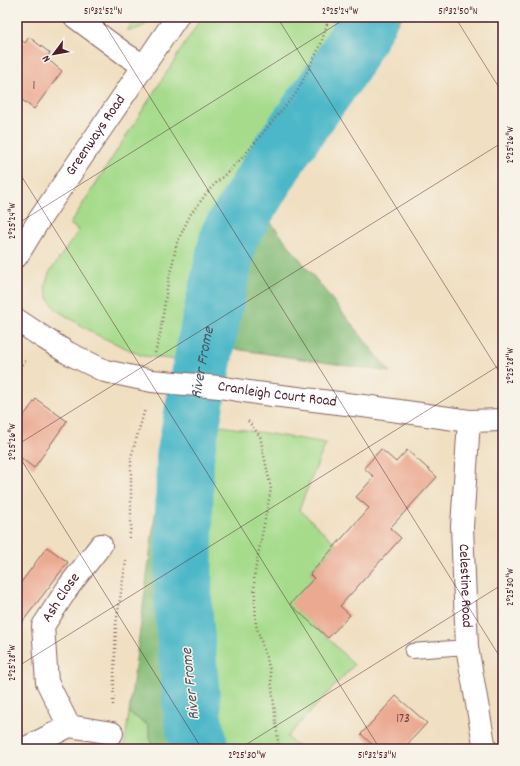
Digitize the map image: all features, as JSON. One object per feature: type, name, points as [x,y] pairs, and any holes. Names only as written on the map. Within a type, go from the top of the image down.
[{"type":"street","points":[[75,17],[125,54],[144,66]]},
{"type":"street","name":"Greenways Road","points":[[17,256],[39,220],[177,17]]},
{"type":"street","name":"Cranleigh Court Road","points":[[17,320],[68,353],[105,371],[155,381],[219,387],[469,421],[503,420]]},
{"type":"street","name":"Celestine Road","points":[[469,421],[462,527],[467,647],[485,749]]},
{"type":"street","name":"Ash Close","points":[[68,726],[47,682],[43,626],[69,586],[101,545]]},
{"type":"street","points":[[24,749],[68,726],[112,733]]},
{"type":"lane","points":[[412,651],[467,647]]},
{"type":"path","points":[[155,381],[167,288],[177,243],[190,215],[210,189],[242,158],[297,92],[321,44],[329,17]]},
{"type":"path","points":[[245,391],[244,416],[260,436],[271,489],[254,576],[256,625],[270,670],[279,749]]},
{"type":"green space","points":[[138,17],[153,17],[142,27],[134,30],[127,30]]},
{"type":"green space","points":[[202,17],[356,17],[181,341],[179,360],[143,356],[97,335],[58,311],[49,300],[45,286],[49,273],[79,230],[70,224]]},
{"type":"green space","points":[[356,17],[402,17],[267,218],[390,372],[181,341],[217,235],[259,157],[354,23]]},
{"type":"green space","points":[[168,417],[209,424],[188,638],[189,720],[195,749],[152,749],[148,725],[129,713]]},
{"type":"green space","points":[[209,424],[326,443],[299,509],[336,544],[310,573],[314,578],[291,604],[328,638],[354,665],[287,737],[301,749],[213,749],[188,638]]},
{"type":"green space","points":[[129,713],[148,725],[152,749],[124,749]]},
{"type":"building","points":[[17,37],[25,43],[29,37],[50,53],[46,58],[62,71],[34,109],[17,96]]},
{"type":"building","points":[[36,399],[67,421],[34,468],[17,455],[17,425]]},
{"type":"building","points":[[381,449],[396,462],[407,450],[437,477],[390,528],[401,538],[340,606],[350,615],[328,638],[290,604],[314,578],[310,574],[369,508],[356,497],[374,477],[364,468]]},
{"type":"building","points":[[47,547],[68,562],[17,629],[17,588]]},
{"type":"building","points":[[396,696],[427,723],[403,749],[377,749],[361,734]]},
{"type":"waterway","name":"River Frome","points":[[200,749],[193,720],[183,604],[185,457],[207,338],[229,236],[284,147],[341,67],[369,17]]}]
